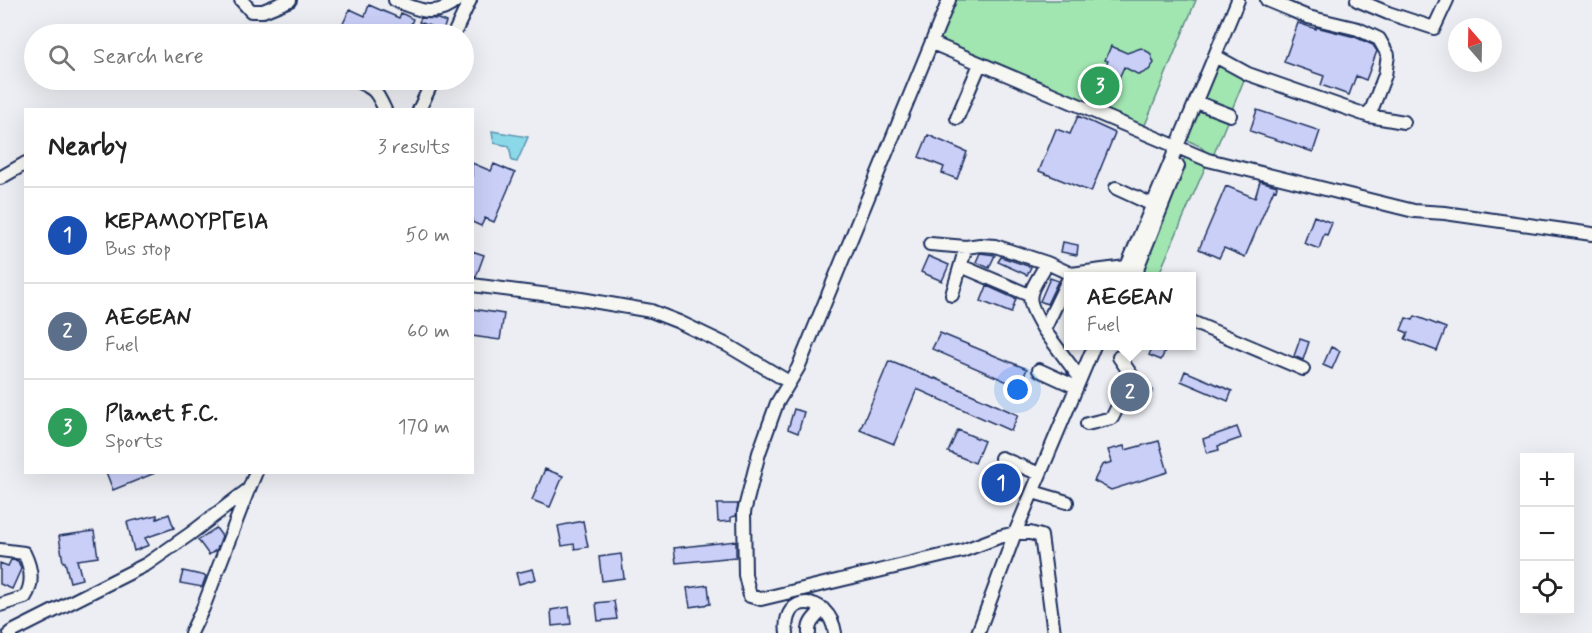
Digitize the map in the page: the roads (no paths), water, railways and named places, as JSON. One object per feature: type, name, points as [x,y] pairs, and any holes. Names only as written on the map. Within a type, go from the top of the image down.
[{"type":"street","points":[[241,0],[251,11],[263,11],[290,0]]},
{"type":"street","points":[[395,0],[418,10],[433,11],[443,9],[457,0]]},
{"type":"street","points":[[459,24],[470,0]]},
{"type":"street","points":[[949,0],[798,368],[777,403],[759,453],[744,512],[745,575],[750,596],[761,599],[962,551],[1015,533],[1030,533],[1041,536],[1054,633]]},
{"type":"street","points":[[1137,272],[1196,102],[1238,0]]},
{"type":"street","points":[[1267,0],[1308,16],[1358,29],[1379,39],[1388,55],[1385,75],[1369,116]]},
{"type":"street","points":[[1357,0],[1434,28],[1448,0]]},
{"type":"street","points":[[932,43],[1209,161],[1414,211],[1445,213],[1592,234]]},
{"type":"street","points":[[1215,56],[1248,74],[1369,116],[1404,122]]},
{"type":"street","points":[[957,118],[981,64]]},
{"type":"street","points":[[374,90],[384,108]]},
{"type":"street","points":[[420,108],[428,90]]},
{"type":"street","points":[[1196,102],[1230,115]]},
{"type":"street","points":[[1125,272],[1180,149]]},
{"type":"street","points":[[0,178],[24,164]]},
{"type":"street","points":[[1116,188],[1153,205]]},
{"type":"street","points":[[930,244],[966,247],[995,246],[1047,262],[1064,273]]},
{"type":"street","points":[[952,294],[966,247]]},
{"type":"street","points":[[1047,262],[1029,295],[1030,303],[1044,330],[1078,382]]},
{"type":"street","points":[[961,266],[1029,295]]},
{"type":"street","points":[[474,285],[581,299],[651,311],[680,322],[727,345],[789,382]]},
{"type":"street","points":[[1044,330],[1064,289]]},
{"type":"street","points":[[1196,324],[1303,369]]},
{"type":"street","points":[[978,633],[1015,533],[1092,350]]},
{"type":"street","points":[[1119,357],[1132,376],[1130,380]]},
{"type":"street","points":[[1039,370],[1078,382]]},
{"type":"street","points":[[1087,424],[1112,418],[1123,396]]},
{"type":"street","points":[[1001,459],[1040,474]]},
{"type":"street","points":[[190,633],[203,608],[255,474]]},
{"type":"street","points":[[10,633],[147,564],[249,489]]},
{"type":"street","points":[[1033,492],[1067,502]]},
{"type":"street","points":[[0,550],[24,553],[29,564],[30,589],[25,597],[0,605]]},
{"type":"street","points":[[787,633],[788,613],[794,607],[812,603],[823,609],[833,623],[835,633]]},
{"type":"street","points":[[809,633],[809,626],[823,609]]},
{"type":"street","points":[[816,633],[823,609]]},
{"type":"water","points":[[492,131],[528,137],[517,162],[512,161],[509,146],[494,143]]},
{"type":"place","name":"Planet F.C.","points":[[1100,86]]},
{"type":"place","name":"AEGEAN","points":[[1130,392]]},
{"type":"place","name":"ΚΕΡΑΜΟΥΡΓΕΙΑ","points":[[1001,483]]}]
